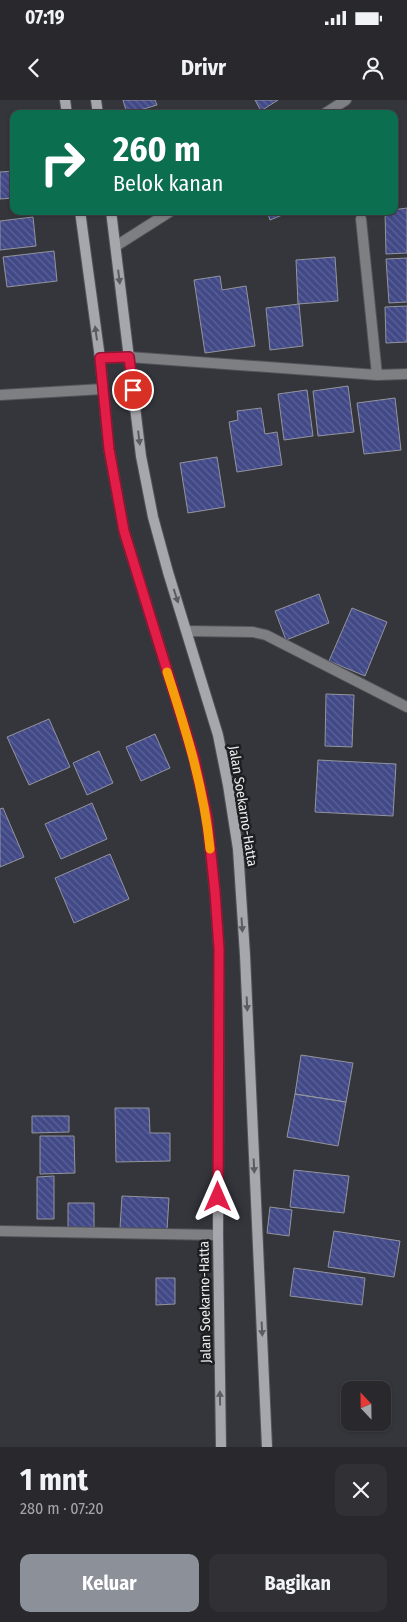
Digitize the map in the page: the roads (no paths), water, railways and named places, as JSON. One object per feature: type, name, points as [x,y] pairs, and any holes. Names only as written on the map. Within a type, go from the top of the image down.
[{"type":"main road","name":"Jalan Soekarno-Hatta","points":[[81,215],[100,358],[109,449],[124,531],[194,758],[207,817],[219,949],[218,1235],[221,1447]]},
{"type":"main road","name":"Jalan Soekarno-Hatta","points":[[112,215],[141,456],[153,517],[218,735],[238,849],[245,955],[267,1447]]},
{"type":"street","points":[[330,110],[346,100]]},
{"type":"street","points":[[116,246],[165,215]]},
{"type":"street","points":[[362,219],[377,375]]},
{"type":"street","points":[[100,358],[129,357],[377,375],[407,374]]},
{"type":"street","points":[[0,395],[103,389]]},
{"type":"street","points":[[187,631],[253,632],[266,635],[407,707]]},
{"type":"street","points":[[0,1232],[218,1235]]}]
